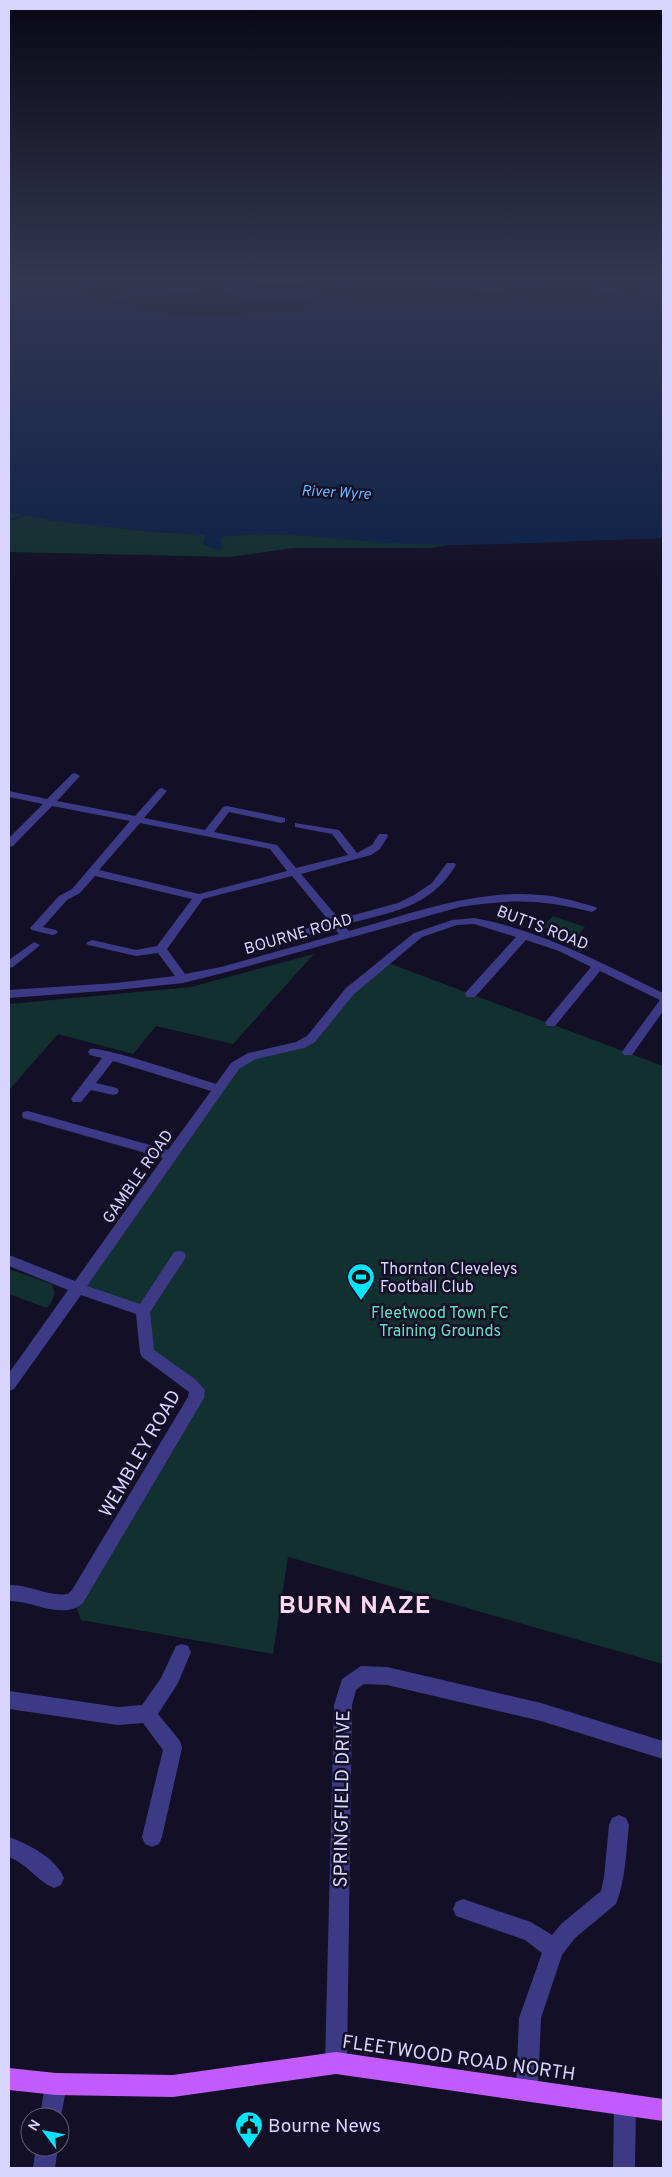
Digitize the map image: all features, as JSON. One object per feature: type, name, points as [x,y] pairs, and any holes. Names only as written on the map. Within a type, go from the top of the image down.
[{"type":"main road","name":"FLEETWOOD ROAD NORTH","points":[[9,2079],[56,2084],[173,2086],[336,2062],[663,2110]]},
{"type":"street","points":[[9,844],[75,776]]},
{"type":"street","points":[[52,932],[36,928],[63,898],[76,891],[162,791]]},
{"type":"street","points":[[9,794],[273,847],[347,936]]},
{"type":"street","points":[[207,834],[226,809],[281,820]]},
{"type":"street","points":[[299,825],[335,832],[354,856]]},
{"type":"street","points":[[93,872],[199,897],[367,853],[376,848],[383,836]]},
{"type":"street","points":[[253,947],[402,905],[425,895],[442,882],[451,865]]},
{"type":"street","points":[[92,943],[136,953],[161,949],[199,897]]},
{"type":"street","name":"BOURNE ROAD","points":[[9,994],[119,987],[183,979],[223,970],[459,904],[499,897],[544,897],[592,909]]},
{"type":"street","name":"BUTTS ROAD","points":[[322,1026],[350,991],[383,961],[418,935],[456,922],[474,921],[490,924],[563,949],[663,997]]},
{"type":"street","points":[[472,994],[524,935]]},
{"type":"street","points":[[9,965],[34,945]]},
{"type":"street","points":[[161,949],[183,979]]},
{"type":"street","points":[[551,1023],[598,966]]},
{"type":"street","points":[[628,1052],[663,1003]]},
{"type":"street","name":"GAMBLE ROAD","points":[[10,1380],[78,1288],[235,1066],[243,1060],[300,1045],[311,1039],[322,1026]]},
{"type":"street","points":[[94,1052],[218,1089]]},
{"type":"street","points":[[77,1100],[110,1056]]},
{"type":"street","points":[[89,1084],[113,1091]]},
{"type":"street","points":[[28,1115],[172,1156]]},
{"type":"street","points":[[9,1260],[78,1288],[143,1310],[179,1256]]},
{"type":"street","name":"WEMBLEY ROAD","points":[[9,1593],[18,1591],[62,1603],[74,1600],[84,1589],[196,1398],[197,1390],[190,1383],[147,1353],[143,1310]]},
{"type":"street","points":[[9,1700],[118,1716],[147,1714],[162,1696],[175,1673],[182,1652]]},
{"type":"street","name":"SPRINGFIELD DRIVE","points":[[336,2062],[343,1704],[348,1684],[360,1675],[387,1676],[541,1712],[663,1750]]},
{"type":"street","points":[[147,1714],[173,1748],[152,1837]]},
{"type":"street","points":[[527,2089],[530,2018],[554,1949],[568,1930],[609,1898],[614,1876],[619,1826]]},
{"type":"street","points":[[9,1848],[25,1852],[54,1878]]},
{"type":"street","points":[[463,1909],[531,1932],[554,1949]]},
{"type":"street","points":[[53,2107],[56,2084]]},
{"type":"street","points":[[624,2168],[625,2105]]},
{"type":"green space","points":[[9,500],[663,531],[663,538],[448,545],[430,548],[293,548],[230,557],[9,552]]},
{"type":"green space","points":[[553,916],[585,927],[575,940],[542,927]]},
{"type":"green space","points":[[314,954],[233,1044],[156,1026],[133,1054],[58,1034],[9,1090],[9,1004],[191,987]]},
{"type":"green space","name":"Fleetwood Town FC Training Grounds","points":[[383,961],[663,1066],[663,1664],[288,1557],[273,1654],[81,1620],[74,1600],[196,1398],[147,1353],[143,1311],[78,1288],[243,1060],[300,1045]]},
{"type":"green space","points":[[9,1269],[51,1284],[54,1290],[53,1299],[47,1308],[9,1294]]},
{"type":"water","name":"River Wyre","points":[[9,381],[663,381],[663,538],[445,545],[390,543],[293,535],[245,535],[221,537],[221,550],[203,545],[205,535],[151,532],[53,521],[9,512]]},
{"type":"waterway","points":[[9,520],[27,515]]},
{"type":"place","name":"Thornton Cleveleys Football Club","points":[[361,1301]]},
{"type":"place","name":"Bourne News","points":[[249,2149]]},
{"type":"district","name":"BURN NAZE","points":[[355,1604]]}]
